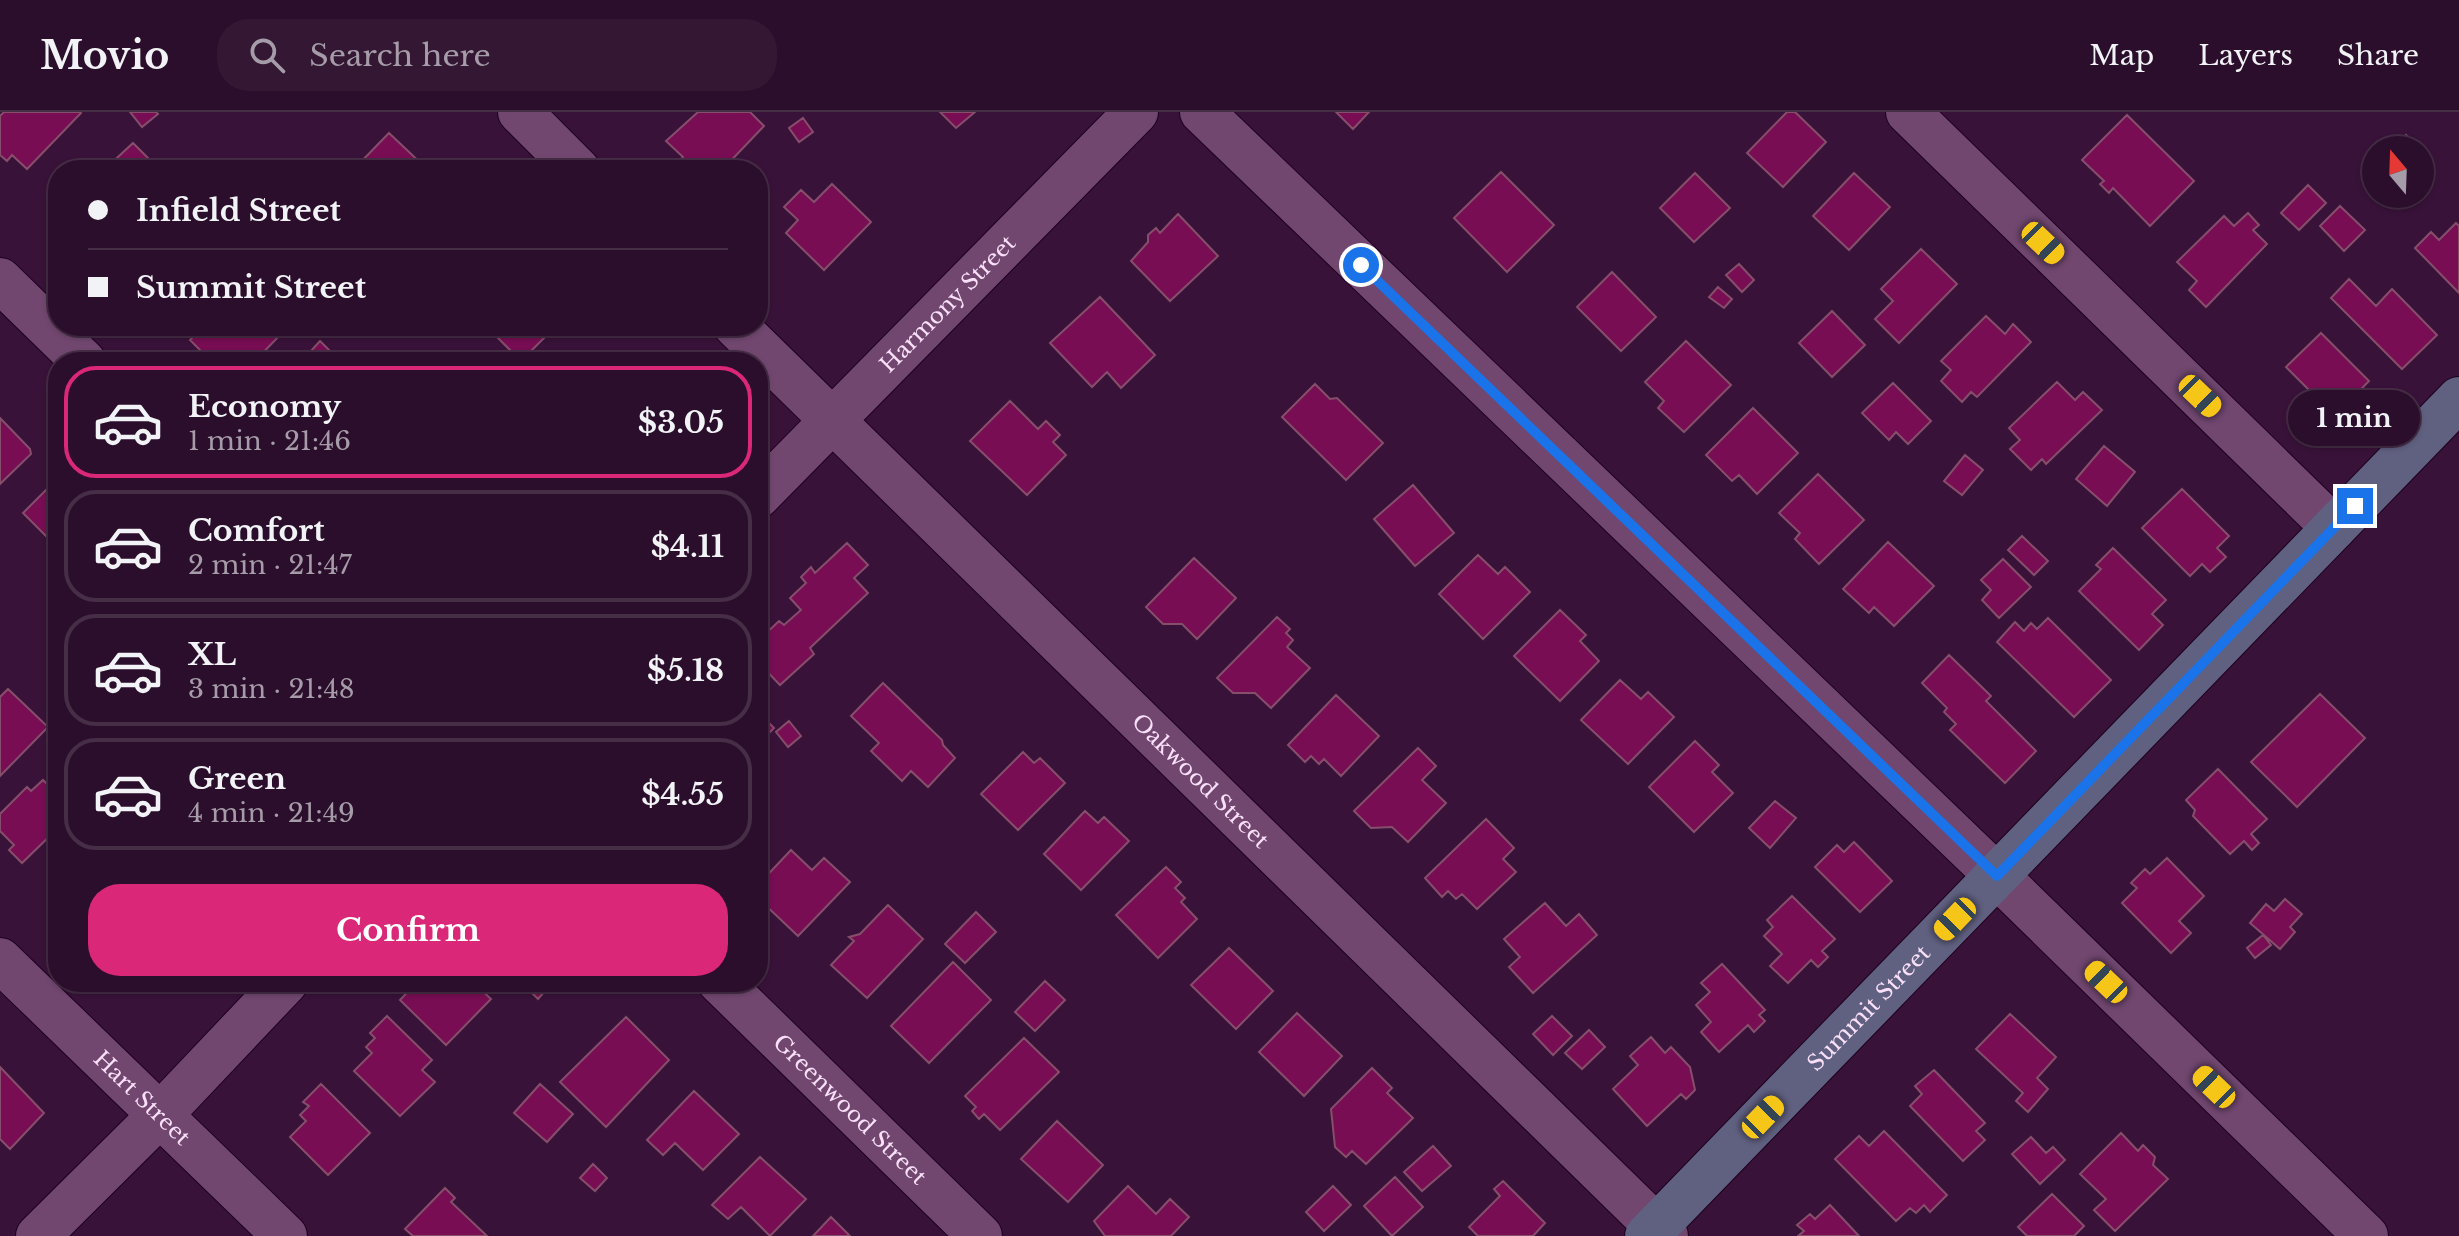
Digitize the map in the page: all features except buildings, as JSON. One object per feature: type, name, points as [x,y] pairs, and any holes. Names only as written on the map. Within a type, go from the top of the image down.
[{"type":"main road","name":"Summit Street","points":[[1656,1233],[2459,399]]},
{"type":"street","points":[[520,112],[568,160]]},
{"type":"street","name":"Harmony Street","points":[[768,486],[1136,112]]},
{"type":"street","points":[[1202,112],[1997,876],[2366,1236]]},
{"type":"street","points":[[1908,112],[2334,528]]},
{"type":"street","points":[[0,280],[48,327]]},
{"type":"street","points":[[57,336],[74,352]]},
{"type":"street","name":"Oakwood Street","points":[[746,336],[762,352]]},
{"type":"street","name":"Oakwood Street","points":[[768,358],[1656,1233]]},
{"type":"street","name":"Hart Street","points":[[0,960],[285,1236]]},
{"type":"street","points":[[38,1236],[161,1114],[277,992]]},
{"type":"street","name":"Greenwood Street","points":[[730,992],[980,1236]]},
{"type":"route","points":[[1361,265],[1997,876],[2355,506]]}]
